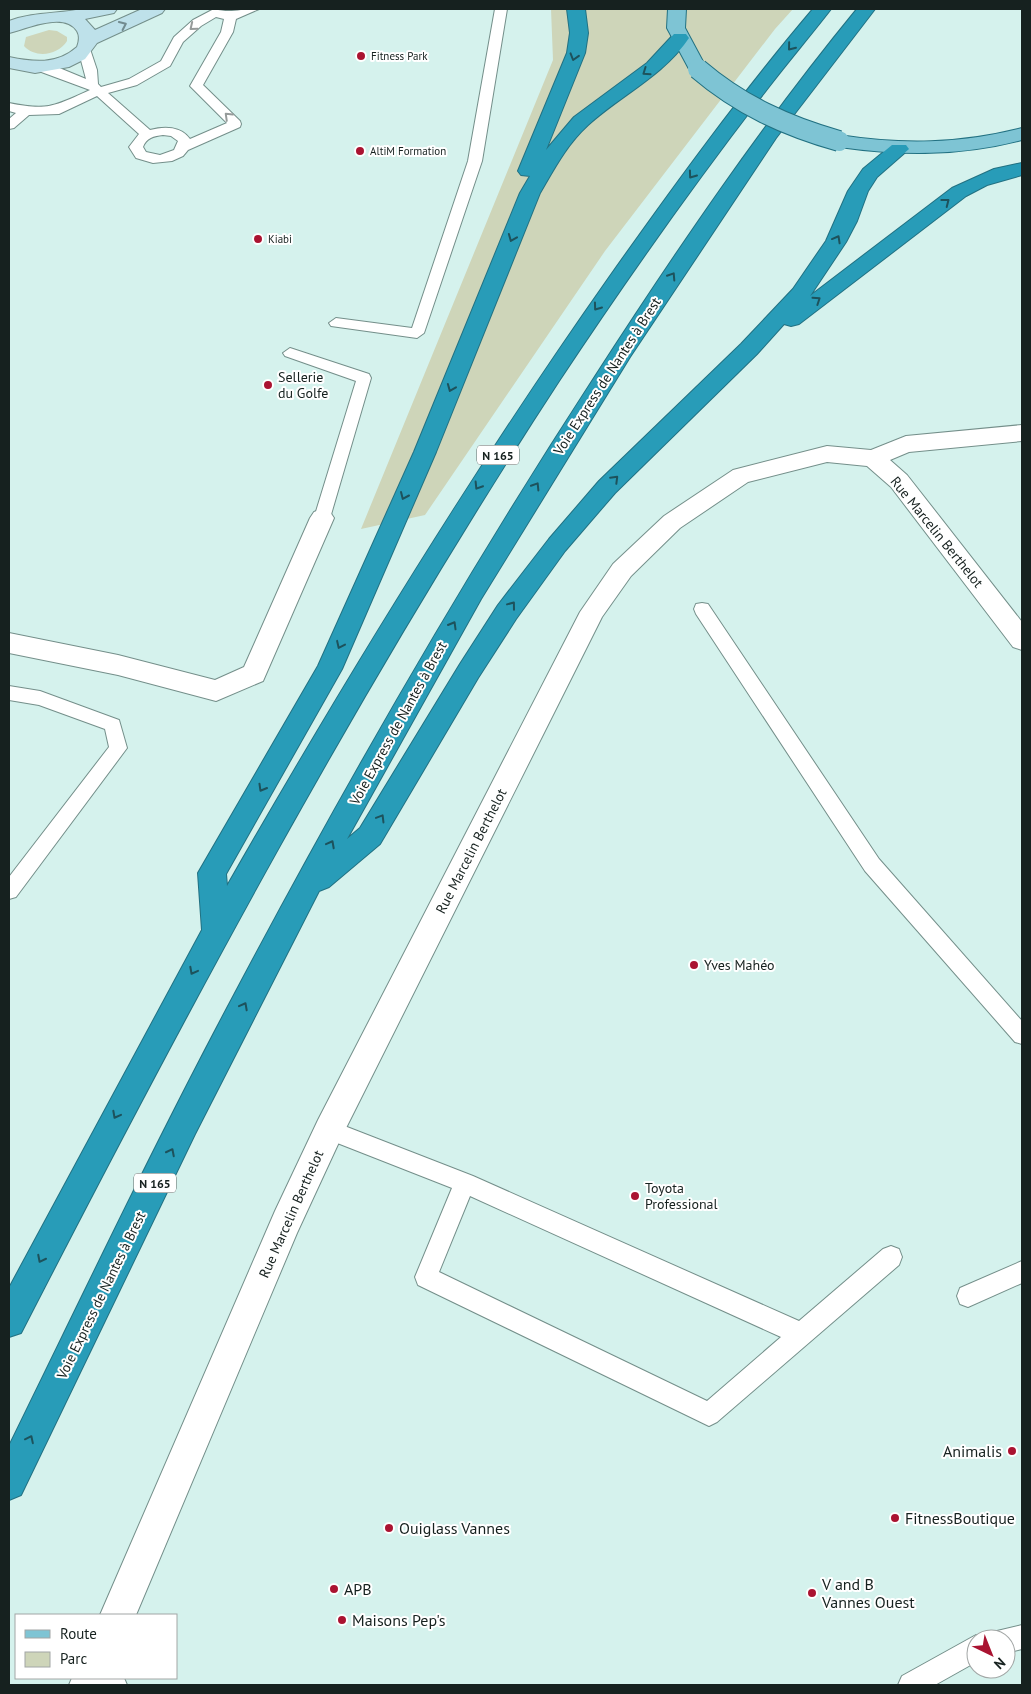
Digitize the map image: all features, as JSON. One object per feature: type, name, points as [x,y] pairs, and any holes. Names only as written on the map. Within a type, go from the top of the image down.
[{"type":"highway","points":[[530,193],[527,169],[576,53],[579,33],[576,9]]},
{"type":"highway","name":"N 165","points":[[9,1321],[216,928],[377,650],[489,469],[592,315],[694,173],[822,9]]},
{"type":"highway","name":"Voie Express de Nantes à Brest","points":[[9,1483],[226,1041],[427,670],[504,538],[587,406],[748,163],[866,9]]},
{"type":"highway","points":[[216,928],[212,873],[285,749],[329,669],[425,452],[530,193],[555,151],[581,121],[653,67],[680,38]]},
{"type":"highway","points":[[309,887],[370,836],[469,671],[507,612],[557,545],[607,487],[749,349],[800,294],[823,264],[847,221],[858,191],[870,173],[899,149]]},
{"type":"highway","points":[[749,349],[840,285],[960,191],[995,174],[1022,169]]},
{"type":"main road","points":[[9,28],[37,18],[62,18],[108,9]]},
{"type":"main road","points":[[12,65],[40,68],[66,61],[86,44],[156,9]]},
{"type":"main road","points":[[675,9],[676,28],[698,69],[726,94],[764,115],[799,130],[839,141],[899,149],[947,149],[1013,140],[1022,134]]},
{"type":"main road","points":[[62,18],[82,26],[88,33],[86,44]]},
{"type":"street","points":[[873,458],[906,444],[1022,434]]},
{"type":"street","name":"Rue Marcelin Berthelot","points":[[118,1614],[286,1222],[329,1130],[592,612],[622,570],[672,522],[741,476],[827,454],[873,458],[899,481],[1022,640]]},
{"type":"street","points":[[9,643],[118,665],[216,692],[254,674],[322,518]]},
{"type":"lane","points":[[9,107],[26,111],[54,111],[96,88],[133,82],[166,63],[178,40],[197,23],[214,13],[230,17],[252,9]]},
{"type":"lane","points":[[336,323],[417,332],[475,161],[501,9]]},
{"type":"lane","points":[[184,147],[185,142],[178,134],[163,131],[147,134],[138,142],[136,147],[141,155],[146,158],[167,158],[179,153],[184,147],[235,124],[196,86],[227,32],[230,17]]},
{"type":"lane","points":[[86,44],[86,58],[93,70],[96,88]]},
{"type":"lane","points":[[40,68],[53,70],[96,88],[147,134]]},
{"type":"lane","points":[[9,125],[26,111]]},
{"type":"lane","points":[[290,353],[364,378],[322,518]]},
{"type":"lane","points":[[702,609],[872,865],[1022,1035]]},
{"type":"lane","points":[[9,693],[40,698],[113,725],[118,748],[9,891]]},
{"type":"lane","points":[[329,1130],[465,1183],[801,1334]]},
{"type":"lane","points":[[465,1183],[426,1277],[709,1414],[891,1257]]},
{"type":"lane","points":[[968,1296],[1022,1272]]},
{"type":"lane","points":[[911,1685],[966,1654]]},
{"type":"green space","points":[[551,9],[793,9],[775,29],[605,251],[425,515],[361,529],[553,60]]},
{"type":"green space","points":[[49,30],[57,31],[67,37],[67,41],[58,50],[41,54],[35,53],[24,46],[26,37]]},
{"type":"place","name":"Fitness Park","points":[[361,56]]},
{"type":"place","name":"AltiM Formation","points":[[360,151]]},
{"type":"place","name":"Kiabi","points":[[258,239]]},
{"type":"place","name":"Sellerie du Golfe","points":[[268,385]]},
{"type":"place","name":"Yves Mahéo","points":[[694,965]]},
{"type":"place","name":"Toyota Professional","points":[[635,1196]]},
{"type":"place","name":"Animalis","points":[[1012,1451]]},
{"type":"place","name":"FitnessBoutique","points":[[895,1518]]},
{"type":"place","name":"Ouiglass Vannes","points":[[389,1528]]},
{"type":"place","name":"APB","points":[[334,1589]]},
{"type":"place","name":"V and B Vannes Ouest","points":[[812,1593]]},
{"type":"place","name":"Maisons Pep's","points":[[342,1620]]}]
